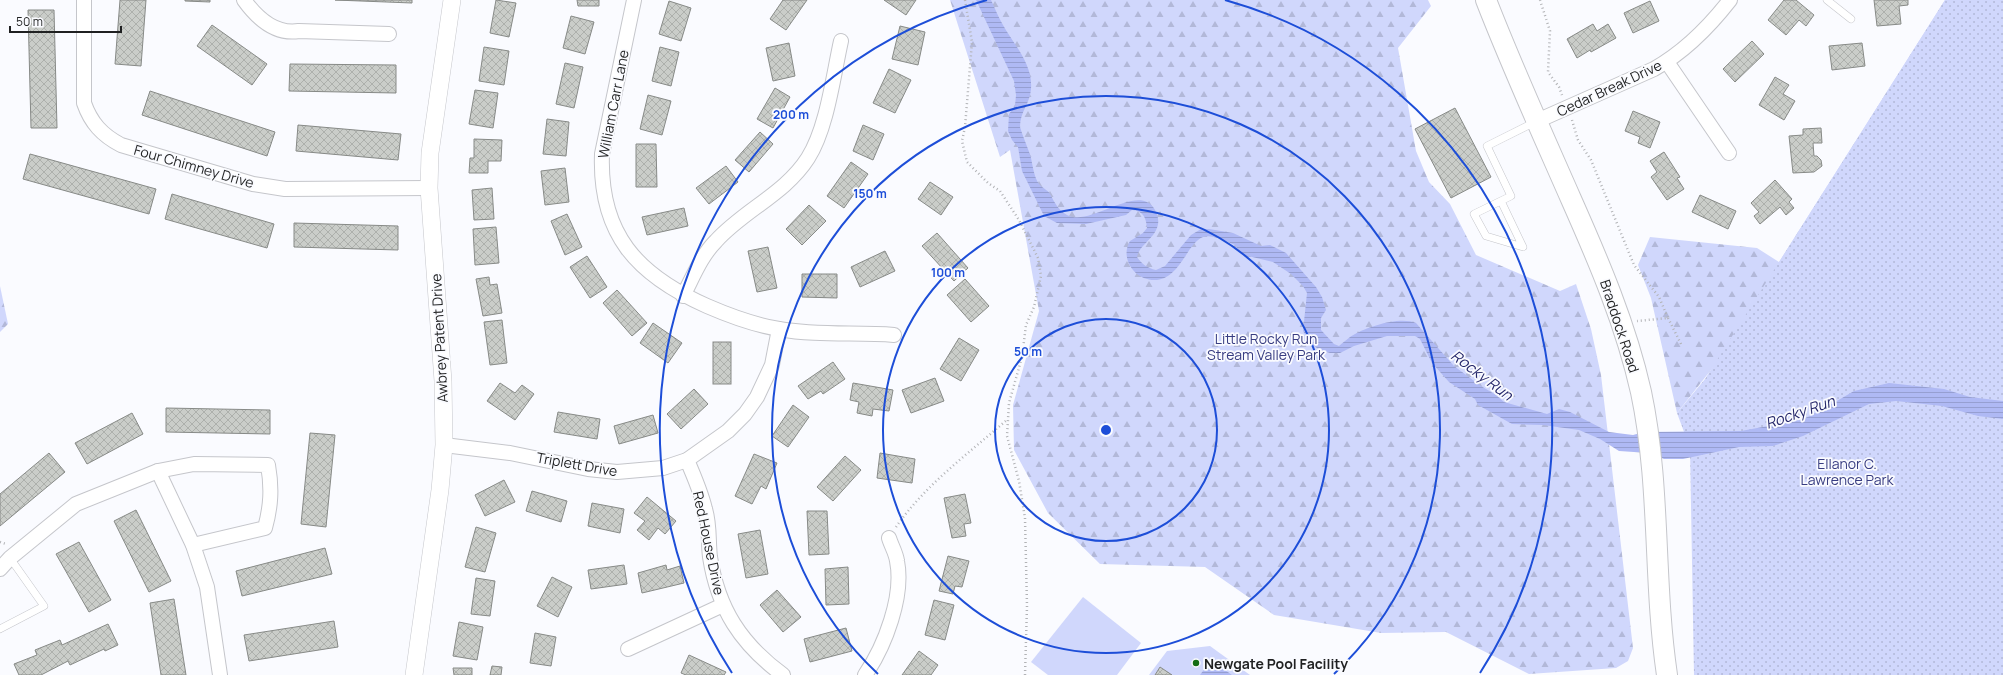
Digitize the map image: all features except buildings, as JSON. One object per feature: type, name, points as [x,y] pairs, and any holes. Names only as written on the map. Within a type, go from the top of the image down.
[{"type":"main road","name":"Braddock Road","points":[[1486,0],[1601,268],[1632,358],[1647,422],[1652,464],[1659,595],[1666,675]]},
{"type":"street","name":"Four Chimney Drive","points":[[84,0],[84,103],[89,117],[108,138],[121,145],[253,184],[285,189],[429,188]]},
{"type":"street","points":[[244,0],[254,13],[265,22],[288,33],[299,31],[389,34]]},
{"type":"street","name":"Awbrey Patent Drive","points":[[414,675],[444,445],[443,381],[429,188],[430,153],[452,0]]},
{"type":"street","name":"William Carr Lane","points":[[634,0],[602,154],[602,185],[612,220],[631,254],[653,276],[683,296],[720,312],[779,329],[894,335]]},
{"type":"street","name":"Cedar Break Drive","points":[[1537,121],[1667,62],[1713,20],[1730,0]]},
{"type":"street","points":[[683,296],[701,262],[715,241],[730,227],[783,187],[797,173],[808,158],[821,132],[841,42]]},
{"type":"street","points":[[1667,62],[1729,153]]},
{"type":"street","name":"Triplett Drive","points":[[444,445],[510,452],[588,469],[618,472],[663,468],[687,460],[728,431],[745,414],[757,397],[772,365],[779,329]]},
{"type":"street","name":"Red House Drive","points":[[687,460],[705,510],[713,576],[722,605],[737,631],[752,649],[783,675]]},
{"type":"street","points":[[0,569],[10,558],[76,504],[158,471],[194,464],[268,465],[271,484],[271,506],[265,528],[193,545]]},
{"type":"street","points":[[158,471],[193,545],[207,587],[220,675]]},
{"type":"street","points":[[865,675],[877,657],[886,638],[897,592],[897,560],[889,538]]},
{"type":"street","points":[[628,649],[722,605]]},
{"type":"lane","points":[[1827,0],[1851,19]]},
{"type":"lane","points":[[1501,200],[1523,248],[1486,236],[1474,214],[1501,200],[1511,196],[1487,146],[1537,121]]},
{"type":"lane","points":[[0,629],[44,606],[10,558]]},
{"type":"path","points":[[965,0],[972,42],[965,127],[962,141],[967,162],[988,183],[1000,191],[1019,220],[1038,258],[1041,276],[1034,307],[1026,325],[1022,357],[1009,403],[1007,436],[1019,481],[1025,518],[1027,606],[1025,675]]},
{"type":"path","points":[[1540,0],[1550,31],[1548,72],[1559,87],[1578,140],[1591,160],[1634,265],[1659,297],[1682,346]]},
{"type":"path","points":[[1621,323],[1668,318]]},
{"type":"path","points":[[889,538],[915,502],[1008,420]]},
{"type":"green space","name":"Little Rocky Run Stream Valley Park","points":[[950,0],[1428,0],[1431,6],[1398,48],[1416,151],[1429,182],[1450,204],[1476,255],[1560,291],[1576,284],[1591,329],[1601,375],[1633,648],[1628,661],[1616,668],[1529,674],[1446,632],[1381,633],[1274,615],[1205,567],[1100,564],[1048,513],[1014,450],[1013,405],[1039,311],[1010,150],[1000,157]]},
{"type":"green space","points":[[1945,0],[2003,0],[1677,413],[1651,298],[1638,265],[1650,237],[1757,248],[1779,262]]},
{"type":"green space","name":"Ellanor C. Lawrence Park","points":[[1945,0],[2003,0],[2003,675],[1694,675],[1690,448],[1677,413],[1705,379]]},
{"type":"green space","points":[[0,286],[8,324],[0,332]]},
{"type":"green space","points":[[1083,597],[1141,643],[1117,675],[1048,675],[1031,662]]},
{"type":"green space","name":"Newgate Pool Facility","points":[[1210,646],[1250,675],[1149,675],[1167,651]]},
{"type":"shaded area","name":"Rocky Run","points":[[976,0],[991,0],[1001,22],[1026,63],[1031,80],[1031,89],[1029,99],[1020,121],[1020,127],[1037,181],[1049,193],[1061,211],[1067,215],[1077,217],[1089,216],[1126,202],[1138,200],[1148,202],[1155,210],[1158,218],[1157,229],[1138,253],[1137,257],[1145,265],[1156,270],[1165,266],[1191,235],[1201,229],[1233,233],[1261,246],[1270,245],[1286,253],[1316,287],[1322,297],[1326,310],[1321,318],[1321,330],[1334,344],[1339,346],[1361,331],[1376,325],[1394,321],[1410,321],[1416,323],[1454,366],[1504,402],[1547,414],[1559,409],[1570,412],[1609,432],[1633,435],[1644,432],[1741,431],[1801,420],[1854,391],[1889,383],[1944,389],[1970,397],[2003,401],[2003,419],[1978,416],[1942,406],[1896,401],[1869,404],[1803,436],[1773,446],[1739,447],[1683,459],[1664,459],[1649,453],[1619,451],[1600,439],[1579,430],[1543,425],[1512,424],[1478,405],[1475,399],[1449,382],[1432,363],[1420,339],[1415,336],[1387,336],[1354,346],[1340,353],[1330,353],[1320,350],[1311,344],[1303,331],[1307,293],[1303,286],[1291,274],[1273,262],[1244,255],[1235,245],[1219,238],[1207,236],[1197,240],[1172,273],[1165,278],[1149,280],[1136,273],[1128,262],[1127,255],[1127,248],[1130,241],[1143,233],[1147,228],[1145,218],[1141,213],[1132,210],[1126,215],[1086,224],[1057,223],[1044,216],[1022,171],[1018,147],[1012,140],[1008,131],[1009,114],[1015,106],[1016,95],[1014,81]]},
{"type":"shaded area","points":[[1211,660],[1232,675],[1200,675]]},
{"type":"place","name":"Newgate Pool Facility","points":[[1196,663]]}]
